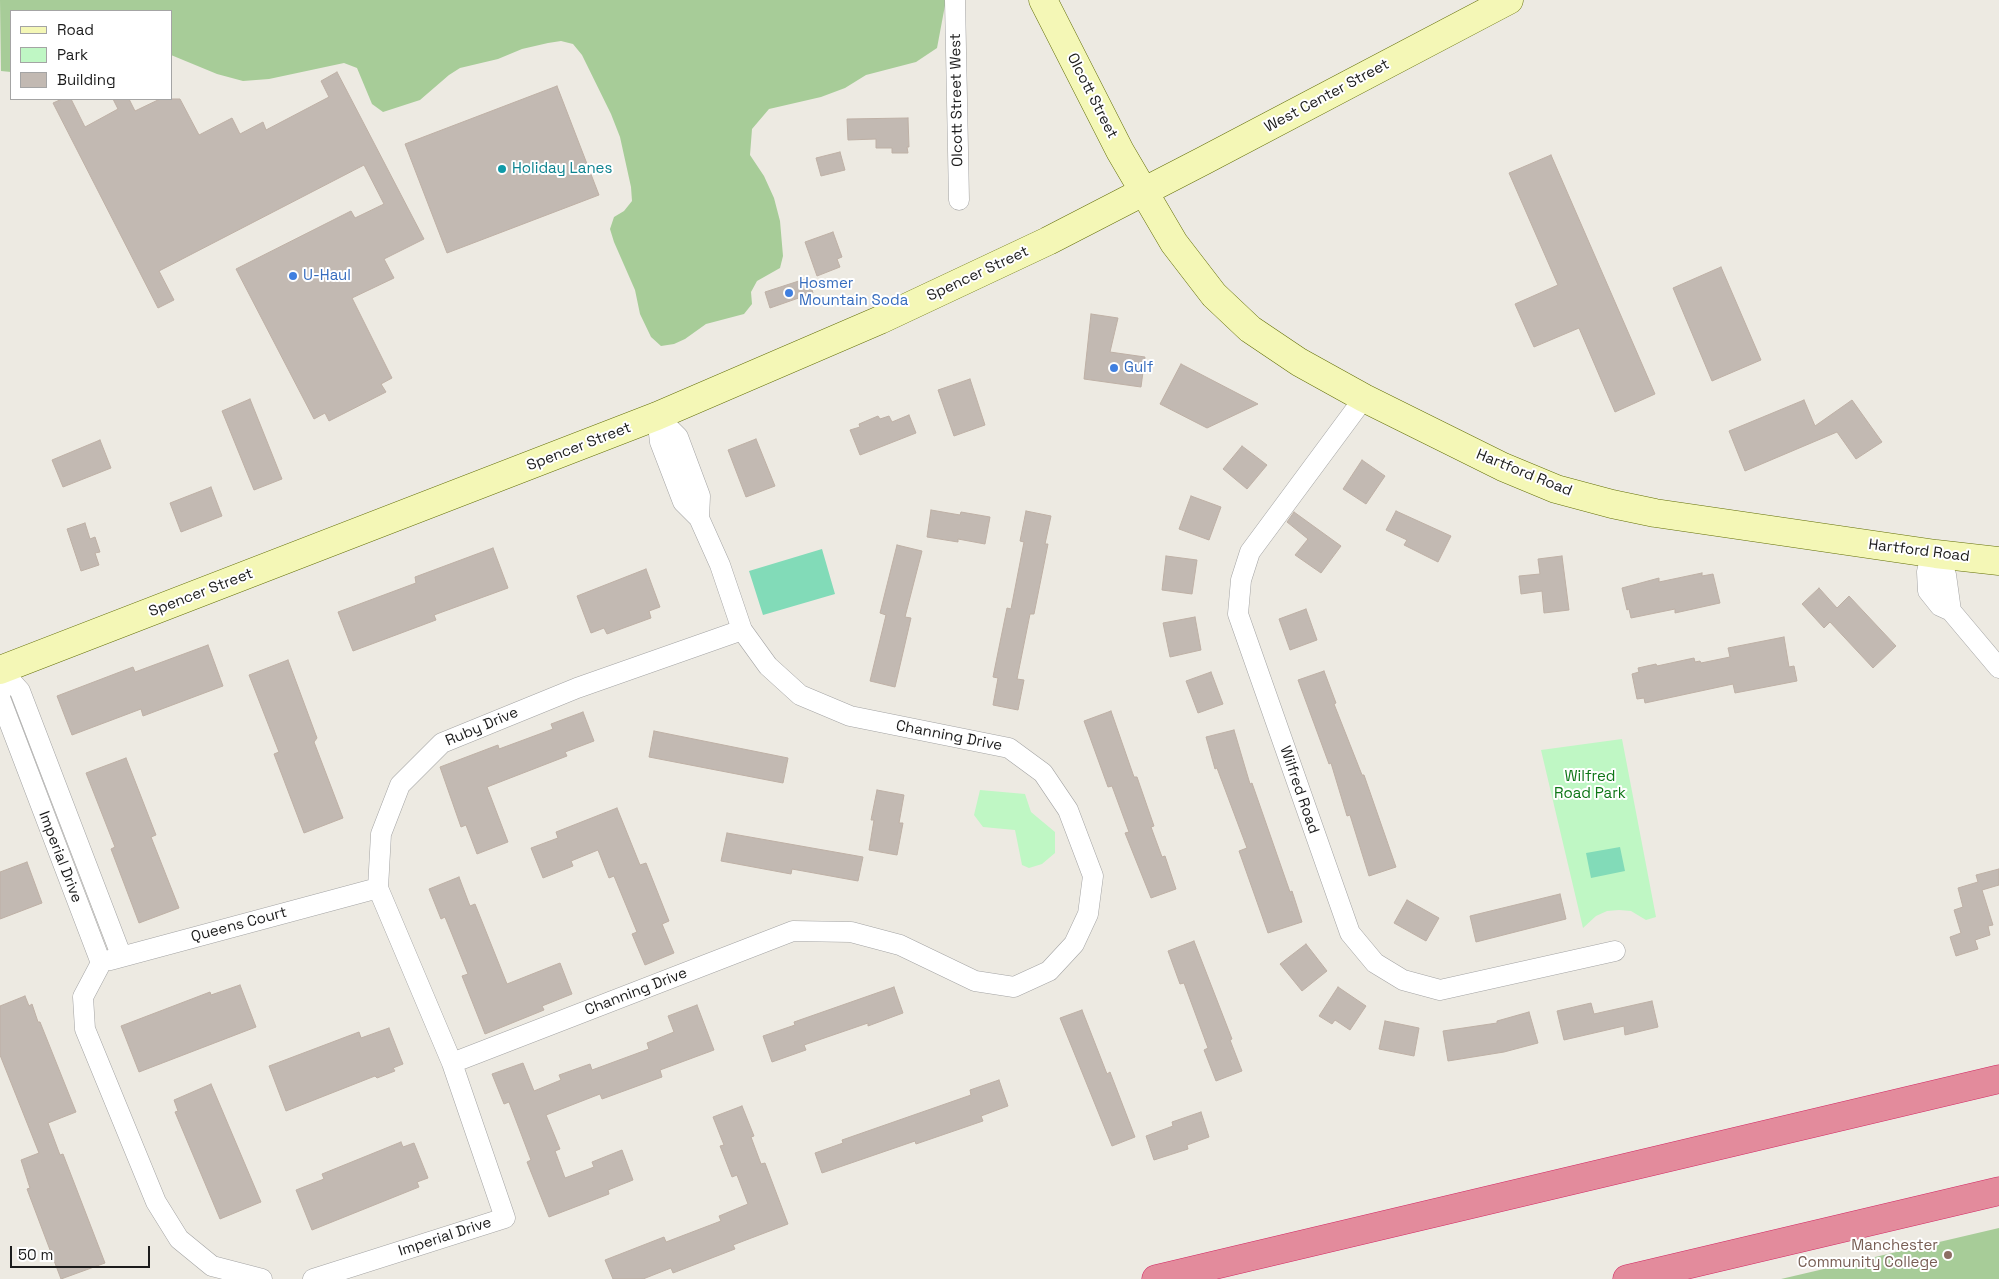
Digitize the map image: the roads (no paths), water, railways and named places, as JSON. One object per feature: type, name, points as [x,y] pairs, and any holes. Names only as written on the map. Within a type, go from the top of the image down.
[{"type":"highway","points":[[1156,1279],[1999,1079]]},
{"type":"highway","points":[[1627,1279],[1999,1191]]},
{"type":"main road","name":"Olcott Street","points":[[1043,0],[1120,151],[1144,191]]},
{"type":"main road","name":"West Center Street","points":[[1144,191],[1203,162],[1509,0]]},
{"type":"main road","name":"Hartford Road","points":[[1144,191],[1174,243],[1214,295],[1244,324],[1298,362],[1364,398],[1503,467],[1556,489],[1655,513],[1936,554],[1999,560]]},
{"type":"main road","name":"Spencer Street","points":[[0,670],[658,416],[888,316],[1048,241],[1144,191]]},
{"type":"street","name":"Olcott Street West","points":[[954,0],[959,200]]},
{"type":"street","name":"Wilfred Road","points":[[1364,398],[1250,552],[1241,580],[1238,614],[1350,933],[1375,963],[1403,980],[1440,990],[1615,951]]},
{"type":"street","name":"Channing Drive","points":[[452,1063],[793,931],[851,932],[900,945],[975,981],[1014,987],[1049,971],[1074,944],[1088,914],[1093,876],[1068,810],[1043,773],[1009,748],[850,716],[800,695],[768,666],[742,630],[720,565],[699,518],[683,502],[660,442],[658,416]]},
{"type":"street","points":[[1936,554],[1929,563],[1927,572],[1928,592],[1940,606],[1951,611],[1999,668]]},
{"type":"street","name":"Ruby Drive","points":[[452,1063],[378,888],[381,834],[400,785],[442,743],[578,688],[742,630]]},
{"type":"street","name":"Imperial Drive","points":[[0,670],[20,691],[121,955]]},
{"type":"street","name":"Imperial Drive","points":[[0,670],[0,698],[101,963]]},
{"type":"street","name":"Queens Court","points":[[101,963],[121,955],[378,888]]},
{"type":"street","points":[[101,963],[83,997],[85,1029],[156,1202],[179,1239],[212,1266],[262,1279]]},
{"type":"street","name":"Imperial Drive","points":[[313,1279],[505,1218],[452,1063]]},
{"type":"place","name":"Holiday Lanes","points":[[502,169]]},
{"type":"place","name":"U-Haul","points":[[293,276]]},
{"type":"place","name":"Hosmer Mountain Soda","points":[[789,293]]},
{"type":"place","name":"Gulf","points":[[1114,368]]},
{"type":"place","name":"Manchester Community College","points":[[1948,1255]]},
{"type":"park label","name":"Wilfred Road Park","points":[[1590,786]]}]
